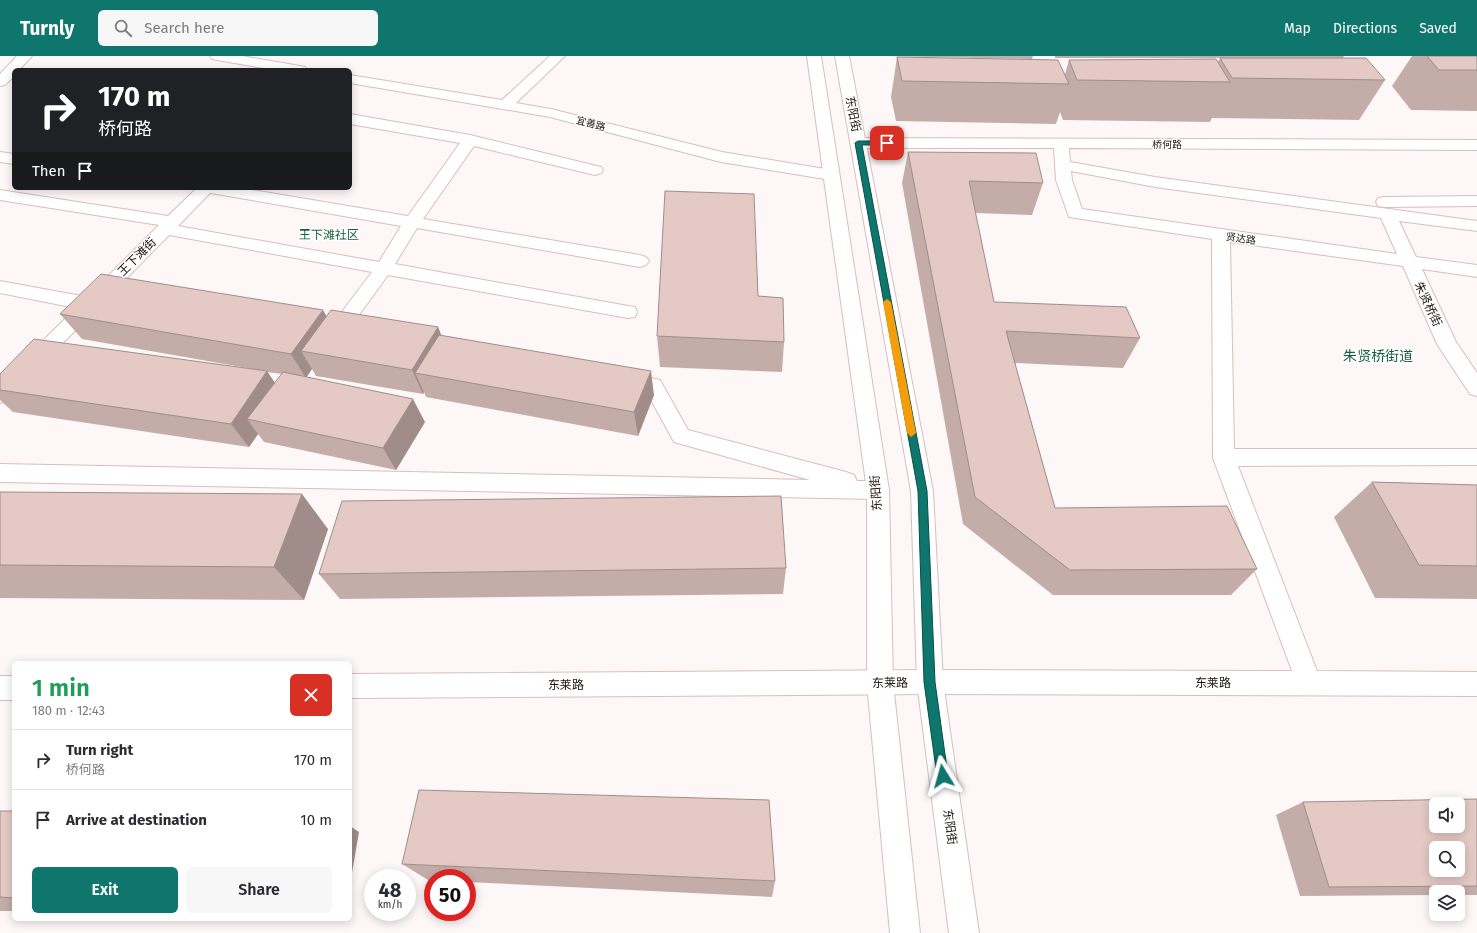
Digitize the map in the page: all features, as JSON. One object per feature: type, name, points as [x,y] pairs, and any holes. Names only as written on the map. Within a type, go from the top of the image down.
[{"type":"street","points":[[13,68],[25,56]]},
{"type":"street","points":[[217,56],[288,68]]},
{"type":"street","points":[[505,105],[558,56]]},
{"type":"street","name":"东阳街","points":[[814,56],[878,490],[880,683],[905,933]]},
{"type":"street","name":"东阳街","points":[[842,56],[922,491],[930,682],[964,933]]},
{"type":"street","points":[[0,82],[12,70]]},
{"type":"street","name":"宜善路","points":[[352,78],[551,113],[721,157],[831,175]]},
{"type":"street","points":[[352,119],[470,140],[594,170]]},
{"type":"street","points":[[364,330],[333,324],[385,267],[412,222],[470,140]]},
{"type":"street","name":"桥何路","points":[[858,143],[1477,145]]},
{"type":"street","name":"贤达路","points":[[1062,144],[1064,180],[1075,213],[1477,271]]},
{"type":"street","points":[[0,157],[12,159]]},
{"type":"street","points":[[1063,165],[1156,182],[1477,226]]},
{"type":"street","name":"王下滩街","points":[[0,395],[204,190]]},
{"type":"street","points":[[223,190],[640,261]]},
{"type":"street","points":[[0,195],[628,312]]},
{"type":"street","points":[[1310,203],[1477,201]]},
{"type":"street","name":"朱贤桥街","points":[[1388,214],[1408,261],[1447,344],[1477,389]]},
{"type":"street","points":[[1221,235],[1224,458],[1309,683]]},
{"type":"street","points":[[112,282],[135,286]]},
{"type":"street","points":[[0,287],[90,304]]},
{"type":"street","points":[[606,376],[653,385],[681,436],[878,490]]},
{"type":"street","points":[[1224,458],[1477,457]]},
{"type":"street","points":[[0,473],[878,490]]},
{"type":"street","name":"东莱路","points":[[352,686],[930,682],[1477,684]]},
{"type":"street","points":[[0,688],[12,688]]},
{"type":"building","points":[[1427,56],[1477,56],[1477,70],[1439,70]]},
{"type":"building","points":[[897,57],[1058,60],[1069,84],[902,81]]},
{"type":"building","points":[[1220,58],[1366,58],[1385,80],[1232,78]]},
{"type":"building","points":[[1216,59],[1230,82],[1077,80],[1069,60]]},
{"type":"building","points":[[908,152],[1036,153],[1043,183],[969,181],[994,302],[1126,307],[1140,338],[1006,331],[1055,508],[1227,506],[1257,569],[1070,570],[975,497]]},
{"type":"building","points":[[665,191],[754,194],[758,296],[783,298],[784,342],[657,336]]},
{"type":"building","points":[[101,274],[323,310],[291,354],[60,314]]},
{"type":"building","points":[[331,310],[438,327],[412,370],[301,351]]},
{"type":"building","points":[[439,335],[651,371],[634,412],[415,373]]},
{"type":"building","points":[[34,339],[267,371],[231,424],[0,390],[0,374]]},
{"type":"building","points":[[283,372],[413,399],[383,448],[247,419]]},
{"type":"building","points":[[1372,482],[1477,485],[1477,566],[1419,565]]},
{"type":"building","points":[[0,492],[302,494],[274,567],[0,565]]},
{"type":"building","points":[[781,496],[786,568],[319,574],[342,501]]},
{"type":"building","points":[[419,790],[769,800],[775,881],[402,864]]},
{"type":"building","points":[[1465,799],[1477,799],[1477,886],[1429,885],[1429,886],[1329,887],[1303,802],[1429,800],[1429,833],[1465,833]]},
{"type":"building","points":[[0,811],[12,811],[12,898],[0,897]]},
{"type":"slow traffic","points":[[887,302],[911,433]]},
{"type":"district","name":"王下滩社区","points":[[329,235]]},
{"type":"district","name":"朱贤桥街道","points":[[1378,356]]},
{"type":"route","points":[[887,143],[858,143],[922,491],[930,682],[943,776]]}]
